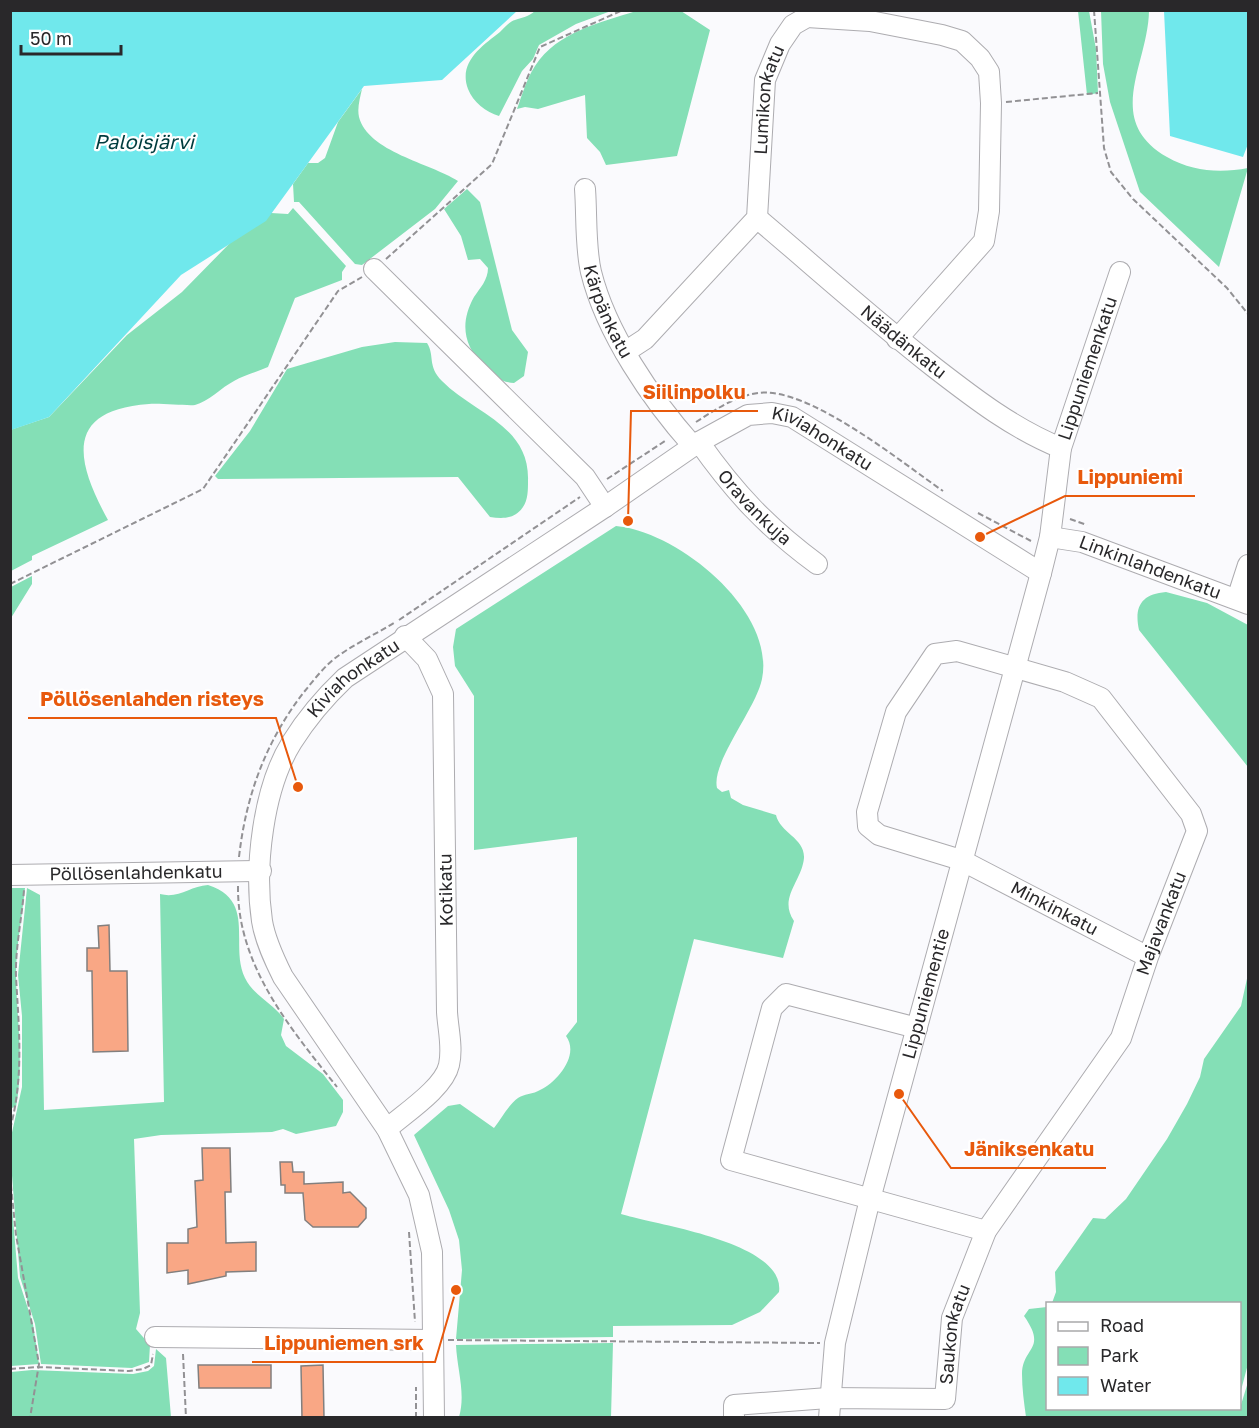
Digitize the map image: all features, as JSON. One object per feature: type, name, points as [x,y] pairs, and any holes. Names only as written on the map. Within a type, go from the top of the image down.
[{"type":"street","name":"Lumikonkatu","points":[[757,218],[765,80],[780,44],[793,25],[807,17],[870,21],[962,41],[980,57],[989,72],[991,103],[989,211],[984,241],[970,260],[897,339]]},
{"type":"street","name":"Kärpänkatu","points":[[585,189],[591,271],[610,323],[624,352],[680,431],[696,444]]},
{"type":"street","points":[[624,352],[645,339],[757,218]]},
{"type":"street","name":"Näädänkatu","points":[[757,218],[897,339],[980,403],[1032,436],[1061,448]]},
{"type":"street","points":[[374,270],[593,488],[605,507]]},
{"type":"street","name":"Lippuniemenkatu","points":[[1041,573],[1044,540],[1061,448],[1120,272]]},
{"type":"street","name":"Kiviahonkatu","points":[[434,1418],[425,1340],[432,1252],[427,1221],[419,1196],[387,1129],[283,977],[271,953],[262,921],[262,836],[269,803],[291,743],[324,698],[345,678],[405,636],[605,507],[696,444],[748,415],[772,413],[792,417],[1041,573]]},
{"type":"street","name":"Oravankuja","points":[[696,444],[730,487],[785,541],[817,564]]},
{"type":"street","name":"Linkinlahdenkatu","points":[[1044,540],[1082,542],[1243,601]]},
{"type":"street","points":[[1243,601],[1248,565]]},
{"type":"street","name":"Lippuniementie","points":[[829,1418],[828,1398],[835,1343],[870,1199],[1041,573]]},
{"type":"street","name":"Kotikatu","points":[[387,1129],[431,1092],[449,1067],[450,1052],[447,1012],[443,694],[427,659],[405,636]]},
{"type":"street","name":"Majavankatu","points":[[961,860],[879,835],[868,826],[867,812],[896,712],[935,654],[957,651],[1065,682],[1101,698],[1191,814],[1197,831],[1148,957],[1121,1038],[986,1231]]},
{"type":"street","name":"Minkinkatu","points":[[961,860],[1148,957]]},
{"type":"street","name":"Pöllösenlahdenkatu","points":[[18,875],[261,871]]},
{"type":"street","points":[[917,1028],[786,994],[772,1008],[731,1160],[986,1231]]},
{"type":"street","name":"Saukonkatu","points":[[828,1398],[945,1399],[952,1318],[986,1231]]},
{"type":"street","points":[[155,1337],[425,1340]]},
{"type":"street","points":[[734,1418],[734,1405],[828,1398]]},
{"type":"path","points":[[10,585],[203,489],[338,291],[374,270],[492,164],[540,47],[623,10]]},
{"type":"path","points":[[1094,10],[1104,148],[1111,172],[1133,199],[1227,288],[1248,314]]},
{"type":"path","points":[[991,103],[1098,93]]},
{"type":"path","points":[[343,1095],[297,1036],[263,984],[248,949],[237,900],[242,832],[257,774],[283,722],[313,681],[337,657],[402,618],[680,431],[740,396],[760,392],[789,396],[816,407],[856,431],[947,493]]},
{"type":"path","points":[[975,510],[1012,533],[1044,540]]},
{"type":"path","points":[[10,1129],[20,1086],[20,1016],[16,975],[18,875]]},
{"type":"path","points":[[10,1176],[16,1235],[38,1367],[30,1418]]},
{"type":"path","points":[[408,1223],[425,1340],[835,1343]]},
{"type":"path","points":[[10,1369],[38,1367],[143,1369],[150,1365],[155,1337]]},
{"type":"path","points":[[183,1338],[186,1418]]},
{"type":"path","points":[[416,1384],[416,1418]]},
{"type":"green space","points":[[535,11],[611,11],[576,24],[539,45],[533,59],[522,71],[499,116],[481,106],[470,94],[466,71],[479,49],[509,23]]},
{"type":"green space","points":[[636,11],[681,11],[710,30],[677,156],[606,165],[600,152],[587,138],[585,95],[538,109],[525,107],[517,109],[532,71],[544,54],[555,44],[594,24]]},
{"type":"green space","points":[[1078,11],[1089,11],[1096,49],[1098,93],[1087,95]]},
{"type":"green space","points":[[1101,11],[1149,11],[1147,31],[1137,71],[1133,109],[1137,126],[1148,142],[1167,157],[1187,166],[1217,171],[1248,168],[1219,267],[1140,192],[1110,102],[1103,64]]},
{"type":"green space","points":[[362,89],[359,117],[365,129],[374,139],[401,155],[458,181],[435,209],[362,265],[355,264],[299,202],[294,202],[293,184],[308,163],[318,163],[325,158],[338,122]]},
{"type":"green space","points":[[467,189],[480,202],[512,330],[528,352],[524,376],[514,383],[500,380],[490,372],[471,349],[466,333],[465,324],[470,306],[485,280],[488,268],[480,259],[468,260],[461,236],[444,209]]},
{"type":"green space","points":[[293,208],[346,266],[342,272],[342,280],[295,298],[268,367],[238,379],[195,405],[149,404],[121,408],[102,416],[90,428],[84,442],[84,459],[97,499],[108,520],[32,556],[32,560],[11,571],[10,430],[49,417],[127,335],[182,292],[231,242],[271,213],[288,214]]},
{"type":"green space","points":[[395,342],[427,343],[437,376],[497,422],[520,446],[526,462],[528,488],[525,504],[516,514],[504,518],[490,517],[458,477],[218,479],[215,476],[250,431],[287,369],[362,347]]},
{"type":"green space","points":[[616,526],[640,531],[667,542],[693,558],[717,578],[738,602],[754,627],[762,653],[762,679],[752,705],[721,764],[717,777],[717,788],[722,792],[729,790],[731,798],[743,805],[776,815],[782,826],[801,845],[804,858],[790,897],[790,913],[794,921],[783,958],[694,939],[621,1214],[688,1230],[741,1248],[762,1260],[776,1275],[779,1292],[760,1312],[732,1325],[613,1326],[613,1337],[456,1339],[462,1270],[459,1240],[449,1210],[414,1135],[448,1106],[460,1104],[494,1128],[515,1101],[547,1086],[565,1067],[570,1051],[570,1043],[566,1036],[577,1022],[577,837],[474,850],[474,696],[455,666],[453,647],[456,629]]},
{"type":"green space","points":[[32,576],[32,584],[11,618],[11,587]]},
{"type":"green space","points":[[1166,592],[1207,603],[1248,625],[1248,767],[1139,630],[1138,615],[1141,603],[1157,593]]},
{"type":"green space","points":[[208,885],[223,892],[232,902],[237,913],[239,952],[245,978],[284,1019],[281,1035],[286,1046],[323,1074],[343,1100],[343,1112],[336,1126],[296,1134],[283,1129],[272,1132],[161,1135],[134,1139],[140,1313],[136,1329],[150,1345],[149,1362],[132,1368],[41,1364],[35,1324],[20,1277],[11,1163],[11,1137],[22,1087],[22,1016],[18,975],[27,888],[40,895],[44,1110],[164,1102],[160,894],[179,894]]},
{"type":"green space","points":[[11,888],[25,888],[16,965],[20,1074],[16,1107],[11,1108]]},
{"type":"green space","points":[[1248,974],[1248,1364],[1241,1390],[1241,1302],[1052,1302],[1056,1292],[1055,1272],[1093,1218],[1105,1219],[1126,1199],[1167,1139],[1187,1104],[1200,1077],[1204,1059],[1241,1006]]},
{"type":"green space","points":[[11,1194],[18,1278],[33,1324],[39,1364],[11,1366]]},
{"type":"green space","points":[[1046,1307],[1046,1410],[1241,1410],[1248,1382],[1248,1417],[1026,1417],[1022,1374],[1023,1365],[1034,1342],[1031,1327],[1024,1316],[1029,1309]]},
{"type":"green space","points":[[613,1343],[611,1417],[459,1417],[462,1399],[456,1345]]},
{"type":"green space","points":[[156,1349],[166,1358],[171,1417],[11,1417],[11,1372],[32,1370],[133,1374],[148,1371],[154,1366]]},
{"type":"water","name":"Paloisjärvi","points":[[10,11],[517,11],[442,80],[364,86],[266,221],[181,275],[49,417],[11,430]]},
{"type":"water","points":[[1164,11],[1248,11],[1248,144],[1243,157],[1170,136]]},
{"type":"building","points":[[109,925],[110,971],[127,971],[128,1051],[93,1052],[92,971],[87,971],[87,948],[99,948],[98,926]]},
{"type":"building","points":[[202,1148],[230,1148],[231,1192],[225,1192],[226,1243],[256,1242],[256,1271],[226,1272],[226,1276],[188,1284],[188,1270],[167,1273],[167,1243],[188,1243],[188,1229],[197,1227],[195,1181],[203,1180]]},
{"type":"building","points":[[280,1162],[292,1162],[293,1172],[304,1172],[304,1184],[343,1182],[343,1193],[350,1192],[366,1208],[366,1218],[358,1227],[313,1227],[305,1220],[303,1193],[285,1193],[285,1185],[281,1185]]},
{"type":"building","points":[[198,1365],[271,1365],[271,1388],[199,1388]]},
{"type":"building","points":[[323,1365],[324,1418],[302,1418],[301,1366]]},
{"type":"place","name":"Siilinpolku","points":[[628,521]]},
{"type":"place","name":"Lippuniemi","points":[[980,537]]},
{"type":"place","name":"Pöllösenlahden risteys","points":[[298,787]]},
{"type":"place","name":"Jäniksenkatu","points":[[899,1094]]},
{"type":"place","name":"Lippuniemen srk","points":[[456,1290]]}]
